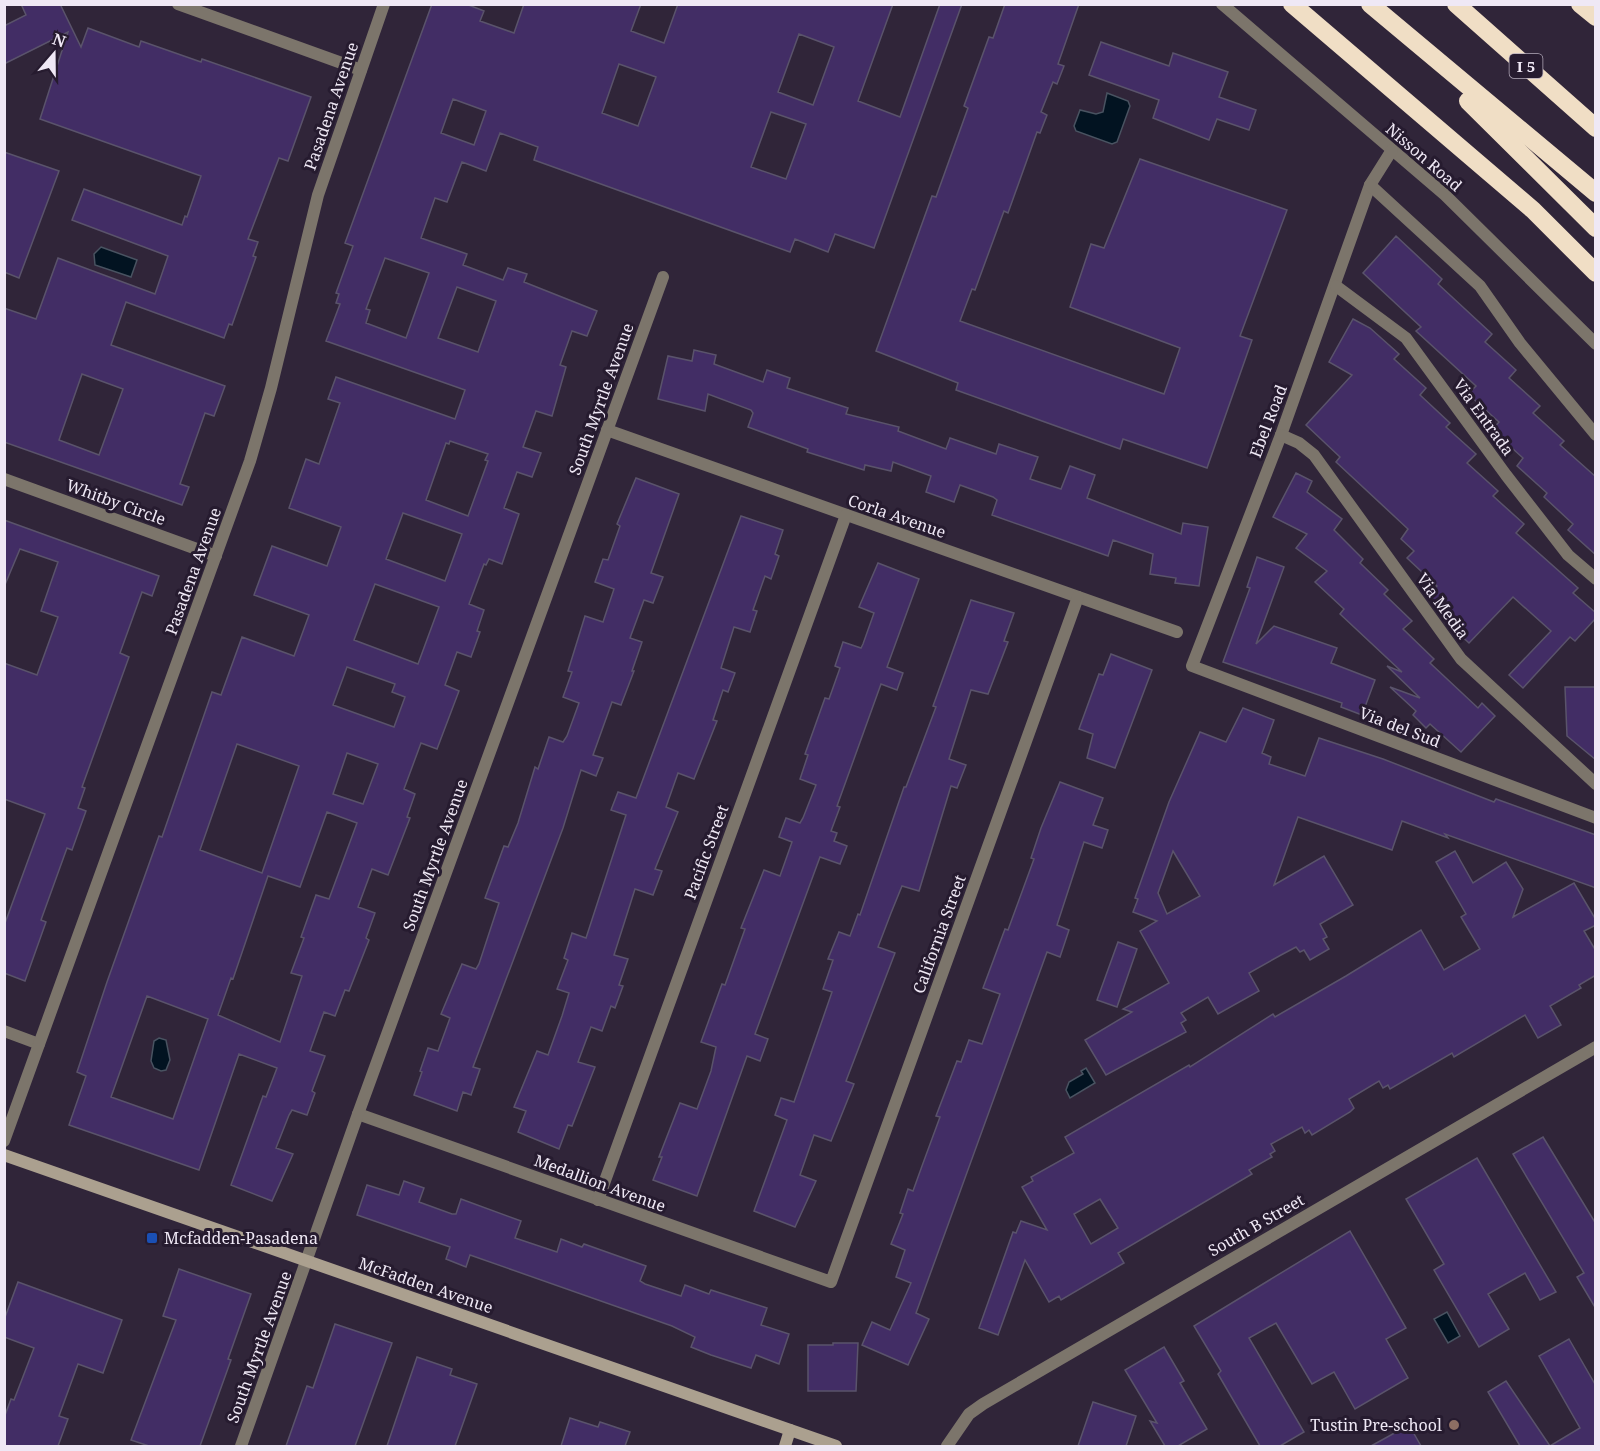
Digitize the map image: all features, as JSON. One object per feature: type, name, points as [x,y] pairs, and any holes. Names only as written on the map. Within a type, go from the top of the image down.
[{"type":"highway","points":[[1292,4],[1533,210],[1596,273]]},
{"type":"highway","points":[[1370,4],[1596,193]]},
{"type":"highway","name":"I 5","points":[[1456,4],[1596,128]]},
{"type":"highway","points":[[1580,4],[1596,17]]},
{"type":"highway","points":[[1395,26],[1596,228]]},
{"type":"main road","name":"McFadden Avenue","points":[[4,1155],[836,1446]]},
{"type":"main road","points":[[785,1446],[790,1430]]},
{"type":"street","points":[[178,4],[361,70]]},
{"type":"street","name":"Pasadena Avenue","points":[[4,1141],[216,556],[261,424],[318,195],[384,4]]},
{"type":"street","name":"Nisson Road","points":[[1222,4],[1488,236],[1596,344]]},
{"type":"street","name":"Ebel Road","points":[[1192,666],[1281,435],[1371,185],[1392,150]]},
{"type":"street","points":[[1371,185],[1480,286],[1520,343],[1596,435]]},
{"type":"street","name":"South Myrtle Avenue","points":[[241,1446],[358,1114],[663,277]]},
{"type":"street","name":"Via Entrada","points":[[1336,286],[1406,338],[1568,555],[1596,579]]},
{"type":"street","name":"Corla Avenue","points":[[607,430],[1177,632]]},
{"type":"street","name":"Via Media","points":[[1281,435],[1299,442],[1314,455],[1461,659],[1596,784]]},
{"type":"street","name":"Whitby Circle","points":[[4,479],[216,556]]},
{"type":"street","name":"Pacific Street","points":[[598,1200],[846,515]]},
{"type":"street","name":"California Street","points":[[831,1282],[1078,597]]},
{"type":"street","name":"Via del Sud","points":[[1192,666],[1596,818]]},
{"type":"street","points":[[4,1031],[39,1044]]},
{"type":"street","name":"South B Street","points":[[947,1446],[969,1414],[983,1404],[1596,1047]]},
{"type":"street","name":"Medallion Avenue","points":[[358,1114],[831,1282]]},
{"type":"water","points":[[1107,93],[1128,101],[1130,106],[1117,142],[1112,144],[1076,131],[1074,126],[1080,110],[1096,114],[1103,112]]},
{"type":"water","points":[[101,247],[137,260],[131,277],[95,265],[94,254]]},
{"type":"water","points":[[159,1038],[166,1040],[170,1060],[166,1070],[161,1071],[154,1068],[151,1061],[154,1041]]},
{"type":"water","points":[[1086,1068],[1095,1083],[1070,1098],[1066,1090],[1069,1082],[1083,1074],[1081,1071]]},
{"type":"water","points":[[1447,1312],[1460,1336],[1448,1343],[1434,1319]]},
{"type":"building","points":[[21,4],[60,4],[81,47],[88,28],[139,47],[141,41],[201,62],[202,59],[311,97],[288,161],[279,158],[248,239],[258,242],[253,256],[256,257],[232,325],[229,324],[224,338],[126,302],[111,345],[225,386],[214,416],[205,413],[180,484],[189,487],[182,505],[4,442],[4,308],[36,319],[58,258],[155,294],[168,256],[72,220],[84,189],[182,225],[201,176],[40,119],[68,32],[4,64],[4,26],[26,15]],"holes":[[[82,374],[123,389],[99,455],[59,440]]]},
{"type":"building","points":[[432,4],[466,4],[484,11],[480,21],[514,33],[524,4],[641,4],[631,31],[664,43],[678,4],[893,4],[858,101],[900,117],[940,4],[962,4],[874,248],[835,234],[828,252],[795,239],[790,252],[534,160],[538,147],[500,133],[486,171],[462,162],[447,202],[435,198],[421,238],[467,254],[463,265],[503,280],[508,268],[527,274],[524,282],[597,311],[587,336],[572,331],[560,365],[566,367],[552,416],[536,411],[523,447],[541,453],[532,477],[517,472],[504,508],[519,514],[502,564],[489,559],[486,565],[484,564],[469,604],[484,610],[477,631],[480,632],[471,657],[457,652],[445,685],[459,691],[437,749],[421,743],[404,789],[415,794],[407,817],[410,818],[388,875],[372,869],[358,907],[375,913],[366,938],[369,940],[349,991],[345,990],[335,1016],[324,1012],[310,1051],[325,1056],[312,1091],[315,1093],[307,1115],[292,1110],[289,1115],[276,1148],[293,1154],[272,1201],[231,1185],[263,1096],[266,1097],[277,1068],[239,1054],[199,1170],[69,1125],[86,1076],[77,1072],[107,982],[159,836],[162,837],[212,692],[221,695],[242,637],[294,656],[309,615],[254,595],[272,546],[327,566],[341,527],[289,508],[306,459],[319,464],[340,403],[328,399],[336,377],[455,419],[465,390],[326,341],[340,304],[336,303],[339,294],[336,293],[353,246],[345,243]],"holes":[[[799,34],[834,47],[813,105],[778,92]],[[619,64],[656,77],[638,126],[602,113]],[[453,99],[486,111],[474,145],[441,133]],[[771,112],[806,124],[786,179],[751,167]],[[385,258],[429,273],[406,338],[366,323],[370,310],[366,309]],[[457,287],[496,301],[478,352],[438,338]],[[450,441],[488,454],[485,460],[488,461],[468,516],[426,500],[446,443],[449,444]],[[403,513],[462,534],[445,581],[386,559]],[[375,584],[439,607],[418,664],[354,640]],[[347,667],[395,684],[392,692],[405,697],[394,727],[333,705]],[[237,744],[299,766],[262,873],[200,850]],[[347,753],[378,764],[363,804],[333,794]],[[327,812],[357,823],[329,899],[316,895],[301,937],[304,938],[291,973],[302,976],[280,1042],[218,1015],[231,978],[233,979],[268,876],[300,887]],[[147,996],[208,1019],[173,1119],[111,1097]]]},
{"type":"building","points":[[1005,4],[1079,4],[1058,64],[1064,66],[1057,84],[1053,82],[1041,112],[1047,115],[1040,133],[1037,132],[1008,213],[1004,211],[975,290],[972,289],[960,321],[1164,394],[1180,348],[1070,307],[1091,244],[1104,248],[1140,159],[1287,210],[1240,336],[1252,340],[1207,468],[1123,439],[1120,449],[956,390],[958,383],[876,351],[932,196],[936,197],[968,108],[964,106],[989,37],[993,38]]},
{"type":"building","points":[[1101,42],[1169,66],[1173,53],[1228,72],[1219,97],[1256,110],[1249,130],[1217,119],[1209,140],[1153,118],[1159,100],[1089,75]]},
{"type":"building","points":[[4,152],[59,171],[19,278],[4,272]]},
{"type":"building","points":[[1396,236],[1442,279],[1438,284],[1492,334],[1485,342],[1516,370],[1509,378],[1540,406],[1533,413],[1564,441],[1560,445],[1596,477],[1596,555],[1568,530],[1573,524],[1544,497],[1547,493],[1517,466],[1523,458],[1492,430],[1499,422],[1468,394],[1476,386],[1416,331],[1421,327],[1363,273]]},
{"type":"building","points":[[1353,319],[1370,328],[1399,354],[1394,359],[1426,388],[1420,395],[1450,423],[1446,427],[1476,454],[1467,463],[1498,491],[1493,496],[1524,524],[1516,533],[1578,588],[1573,593],[1596,613],[1596,618],[1575,641],[1570,637],[1523,688],[1509,675],[1551,631],[1513,597],[1469,643],[1455,630],[1460,625],[1428,596],[1437,586],[1407,558],[1414,551],[1401,539],[1408,529],[1336,462],[1340,457],[1306,425],[1352,375],[1329,362]]},
{"type":"building","points":[[694,350],[716,355],[714,364],[763,382],[767,370],[790,378],[787,388],[848,408],[846,414],[899,427],[898,431],[946,449],[950,438],[996,454],[999,444],[1038,457],[1030,479],[1061,489],[1070,466],[1095,475],[1087,498],[1181,534],[1183,523],[1208,527],[1199,586],[1175,583],[1176,578],[1150,574],[1153,554],[1113,540],[1108,556],[992,515],[997,500],[960,485],[954,502],[926,492],[931,476],[893,462],[891,471],[865,465],[864,470],[807,452],[808,449],[748,427],[753,413],[751,410],[708,394],[705,411],[658,399],[668,356],[692,361]]},
{"type":"building","points":[[1296,473],[1312,481],[1307,492],[1342,519],[1334,530],[1363,559],[1360,563],[1388,590],[1384,594],[1412,621],[1403,629],[1434,659],[1430,663],[1478,708],[1482,703],[1495,716],[1461,752],[1430,724],[1426,728],[1413,715],[1416,711],[1390,687],[1420,698],[1387,666],[1402,672],[1340,614],[1344,609],[1315,582],[1327,571],[1296,548],[1307,534],[1273,517]]},
{"type":"building","points":[[636,478],[679,494],[651,573],[663,577],[653,603],[644,600],[630,638],[642,642],[632,671],[634,671],[621,705],[612,702],[593,755],[603,758],[596,776],[581,770],[563,828],[473,1067],[480,1069],[471,1095],[463,1092],[457,1111],[414,1095],[422,1072],[420,1071],[428,1048],[438,1051],[450,1018],[441,1014],[462,964],[476,969],[479,964],[499,903],[485,898],[504,846],[508,847],[518,823],[535,767],[538,769],[549,737],[563,742],[567,736],[579,703],[563,697],[572,672],[568,671],[585,616],[603,622],[614,589],[595,582],[603,559],[608,560],[620,526],[617,524]]},
{"type":"building","points":[[741,516],[783,530],[775,554],[779,556],[771,579],[765,576],[753,610],[757,611],[750,632],[734,627],[721,668],[735,673],[728,692],[723,690],[713,720],[717,721],[694,779],[678,773],[666,807],[678,812],[655,869],[662,871],[653,895],[635,889],[614,955],[628,959],[619,985],[623,986],[615,1008],[611,1006],[602,1031],[591,1027],[578,1062],[595,1067],[572,1126],[568,1125],[559,1149],[518,1132],[526,1111],[514,1107],[537,1051],[548,1055],[562,1016],[569,993],[557,989],[568,960],[564,958],[572,933],[586,938],[626,815],[611,810],[618,792],[636,798]]},
{"type":"building","points":[[4,520],[159,576],[152,596],[142,592],[120,653],[129,657],[82,787],[85,788],[78,808],[86,811],[72,850],[67,848],[41,920],[46,922],[25,981],[4,973],[4,926],[45,814],[4,799],[4,663],[37,675],[58,617],[41,611],[58,562],[20,549],[4,587]]},
{"type":"building","points":[[1257,557],[1284,567],[1256,644],[1274,626],[1337,648],[1331,663],[1375,680],[1362,715],[1341,707],[1342,703],[1223,662],[1250,588],[1247,587]]},
{"type":"building","points":[[878,563],[919,579],[887,667],[903,673],[897,690],[881,684],[837,806],[840,807],[831,831],[837,833],[834,841],[847,846],[840,864],[820,857],[755,1034],[768,1039],[760,1061],[747,1056],[697,1196],[653,1180],[662,1157],[659,1157],[680,1103],[697,1109],[711,1071],[716,1047],[701,1042],[722,984],[725,985],[745,929],[741,928],[764,870],[780,876],[792,842],[779,837],[786,818],[800,823],[816,785],[800,779],[808,755],[805,754],[825,698],[829,699],[840,668],[835,666],[843,642],[861,648],[863,644],[874,613],[859,607]]},
{"type":"building","points":[[971,600],[1014,613],[1004,641],[1008,642],[988,694],[971,690],[949,759],[966,765],[957,788],[951,786],[919,891],[902,886],[878,947],[895,953],[846,1081],[854,1084],[831,1141],[814,1135],[800,1175],[816,1181],[795,1227],[754,1211],[787,1120],[775,1115],[781,1098],[794,1102],[832,992],[823,989],[833,960],[828,959],[839,932],[850,936],[858,914],[860,915],[904,787],[906,787],[936,707],[933,706]]},
{"type":"building","points":[[1111,654],[1152,670],[1115,768],[1087,758],[1093,734],[1079,729],[1099,674],[1103,675]]},
{"type":"building","points":[[1565,687],[1596,687],[1596,760],[1567,736]]},
{"type":"building","points":[[1243,708],[1274,720],[1262,753],[1271,757],[1269,764],[1305,776],[1319,738],[1383,759],[1494,802],[1496,799],[1596,835],[1596,888],[1402,821],[1392,850],[1298,817],[1274,885],[1324,856],[1353,905],[1320,924],[1327,937],[1323,939],[1329,949],[1310,960],[1304,950],[1300,952],[1296,947],[1249,973],[1259,991],[1218,1014],[1208,997],[1181,1013],[1186,1020],[1181,1023],[1186,1032],[1106,1075],[1085,1040],[1132,1012],[1123,1009],[1169,983],[1140,931],[1157,921],[1133,912],[1138,899],[1135,898],[1169,802],[1200,732],[1226,742]],"holes":[[[1173,851],[1200,896],[1167,914],[1158,893]]]},
{"type":"building","points":[[1060,782],[1103,798],[1093,825],[1108,830],[1102,848],[1084,842],[1057,925],[1069,930],[1060,957],[1047,952],[916,1313],[929,1319],[908,1365],[862,1345],[872,1322],[890,1330],[911,1283],[896,1277],[905,1250],[891,1244],[903,1214],[900,1213],[908,1189],[913,1191],[940,1117],[936,1116],[957,1061],[961,1062],[969,1040],[982,1044],[1000,994],[983,988],[1005,929],[1008,930],[1034,859],[1031,858],[1041,828]]},
{"type":"building","points":[[1455,851],[1473,883],[1506,862],[1523,889],[1513,917],[1574,883],[1596,920],[1596,925],[1584,931],[1596,951],[1596,975],[1579,985],[1581,988],[1550,1006],[1561,1025],[1538,1038],[1525,1015],[1454,1057],[1452,1053],[1390,1089],[1388,1085],[1383,1088],[1379,1081],[1349,1099],[1354,1108],[1350,1112],[1312,1135],[1309,1130],[1305,1133],[1302,1127],[1271,1144],[1275,1151],[1270,1154],[1272,1157],[1249,1170],[1252,1174],[1118,1253],[1124,1263],[1061,1300],[1059,1296],[1049,1302],[1025,1260],[998,1335],[979,1328],[1013,1232],[1016,1233],[1021,1221],[1047,1230],[1022,1187],[1033,1181],[1031,1177],[1074,1153],[1065,1137],[1189,1065],[1190,1067],[1273,1014],[1275,1017],[1421,930],[1444,970],[1480,949],[1461,917],[1466,914],[1436,862]],"holes":[[[1100,1199],[1118,1228],[1091,1244],[1074,1214]]]},
{"type":"building","points":[[1118,942],[1137,949],[1117,1007],[1097,1000]]},
{"type":"building","points":[[1543,1137],[1596,1224],[1596,1309],[1577,1277],[1584,1273],[1513,1154]]},
{"type":"building","points":[[1477,1158],[1556,1292],[1540,1300],[1525,1273],[1488,1294],[1509,1329],[1479,1347],[1434,1270],[1444,1264],[1406,1199]]},
{"type":"building","points":[[404,1181],[424,1188],[419,1202],[452,1214],[456,1214],[461,1199],[521,1221],[515,1238],[557,1252],[561,1239],[582,1247],[584,1244],[646,1266],[640,1281],[645,1284],[681,1296],[685,1285],[709,1294],[711,1290],[767,1308],[761,1325],[789,1334],[779,1364],[756,1355],[751,1368],[711,1355],[691,1347],[695,1337],[672,1326],[470,1255],[466,1267],[446,1259],[450,1247],[357,1215],[367,1185],[399,1195]]},
{"type":"building","points":[[1350,1231],[1406,1328],[1386,1339],[1408,1378],[1355,1409],[1334,1372],[1312,1384],[1276,1323],[1249,1338],[1304,1432],[1280,1446],[1260,1446],[1218,1374],[1221,1371],[1194,1326]]},
{"type":"building","points":[[179,1269],[251,1294],[228,1359],[231,1360],[200,1446],[149,1446],[131,1440],[176,1320],[163,1316]]},
{"type":"building","points":[[18,1282],[122,1320],[103,1373],[78,1364],[59,1416],[68,1419],[58,1446],[4,1446],[4,1418],[11,1399],[14,1400],[34,1348],[4,1337],[4,1320]]},
{"type":"building","points":[[335,1324],[392,1343],[355,1446],[286,1446],[307,1386],[313,1388]]},
{"type":"building","points":[[1569,1339],[1596,1386],[1596,1446],[1550,1446],[1580,1428],[1539,1356]]},
{"type":"building","points":[[833,1343],[858,1343],[856,1391],[808,1391],[808,1345],[833,1345]]},
{"type":"building","points":[[1164,1347],[1184,1381],[1180,1383],[1207,1429],[1178,1446],[1165,1446],[1150,1421],[1157,1423],[1125,1370]]},
{"type":"building","points":[[417,1357],[452,1369],[450,1375],[477,1384],[455,1446],[387,1446]]},
{"type":"building","points":[[1506,1381],[1550,1446],[1520,1446],[1488,1392]]},
{"type":"building","points":[[1093,1402],[1136,1416],[1126,1446],[1078,1446]]},
{"type":"building","points":[[570,1418],[598,1427],[600,1422],[630,1432],[625,1446],[561,1446]]},
{"type":"building","points":[[1409,1425],[1421,1446],[1371,1446]]},
{"type":"place","name":"Mcfadden-Pasadena","points":[[152,1238]]},
{"type":"place","name":"Tustin Pre-school","points":[[1454,1425]]}]
